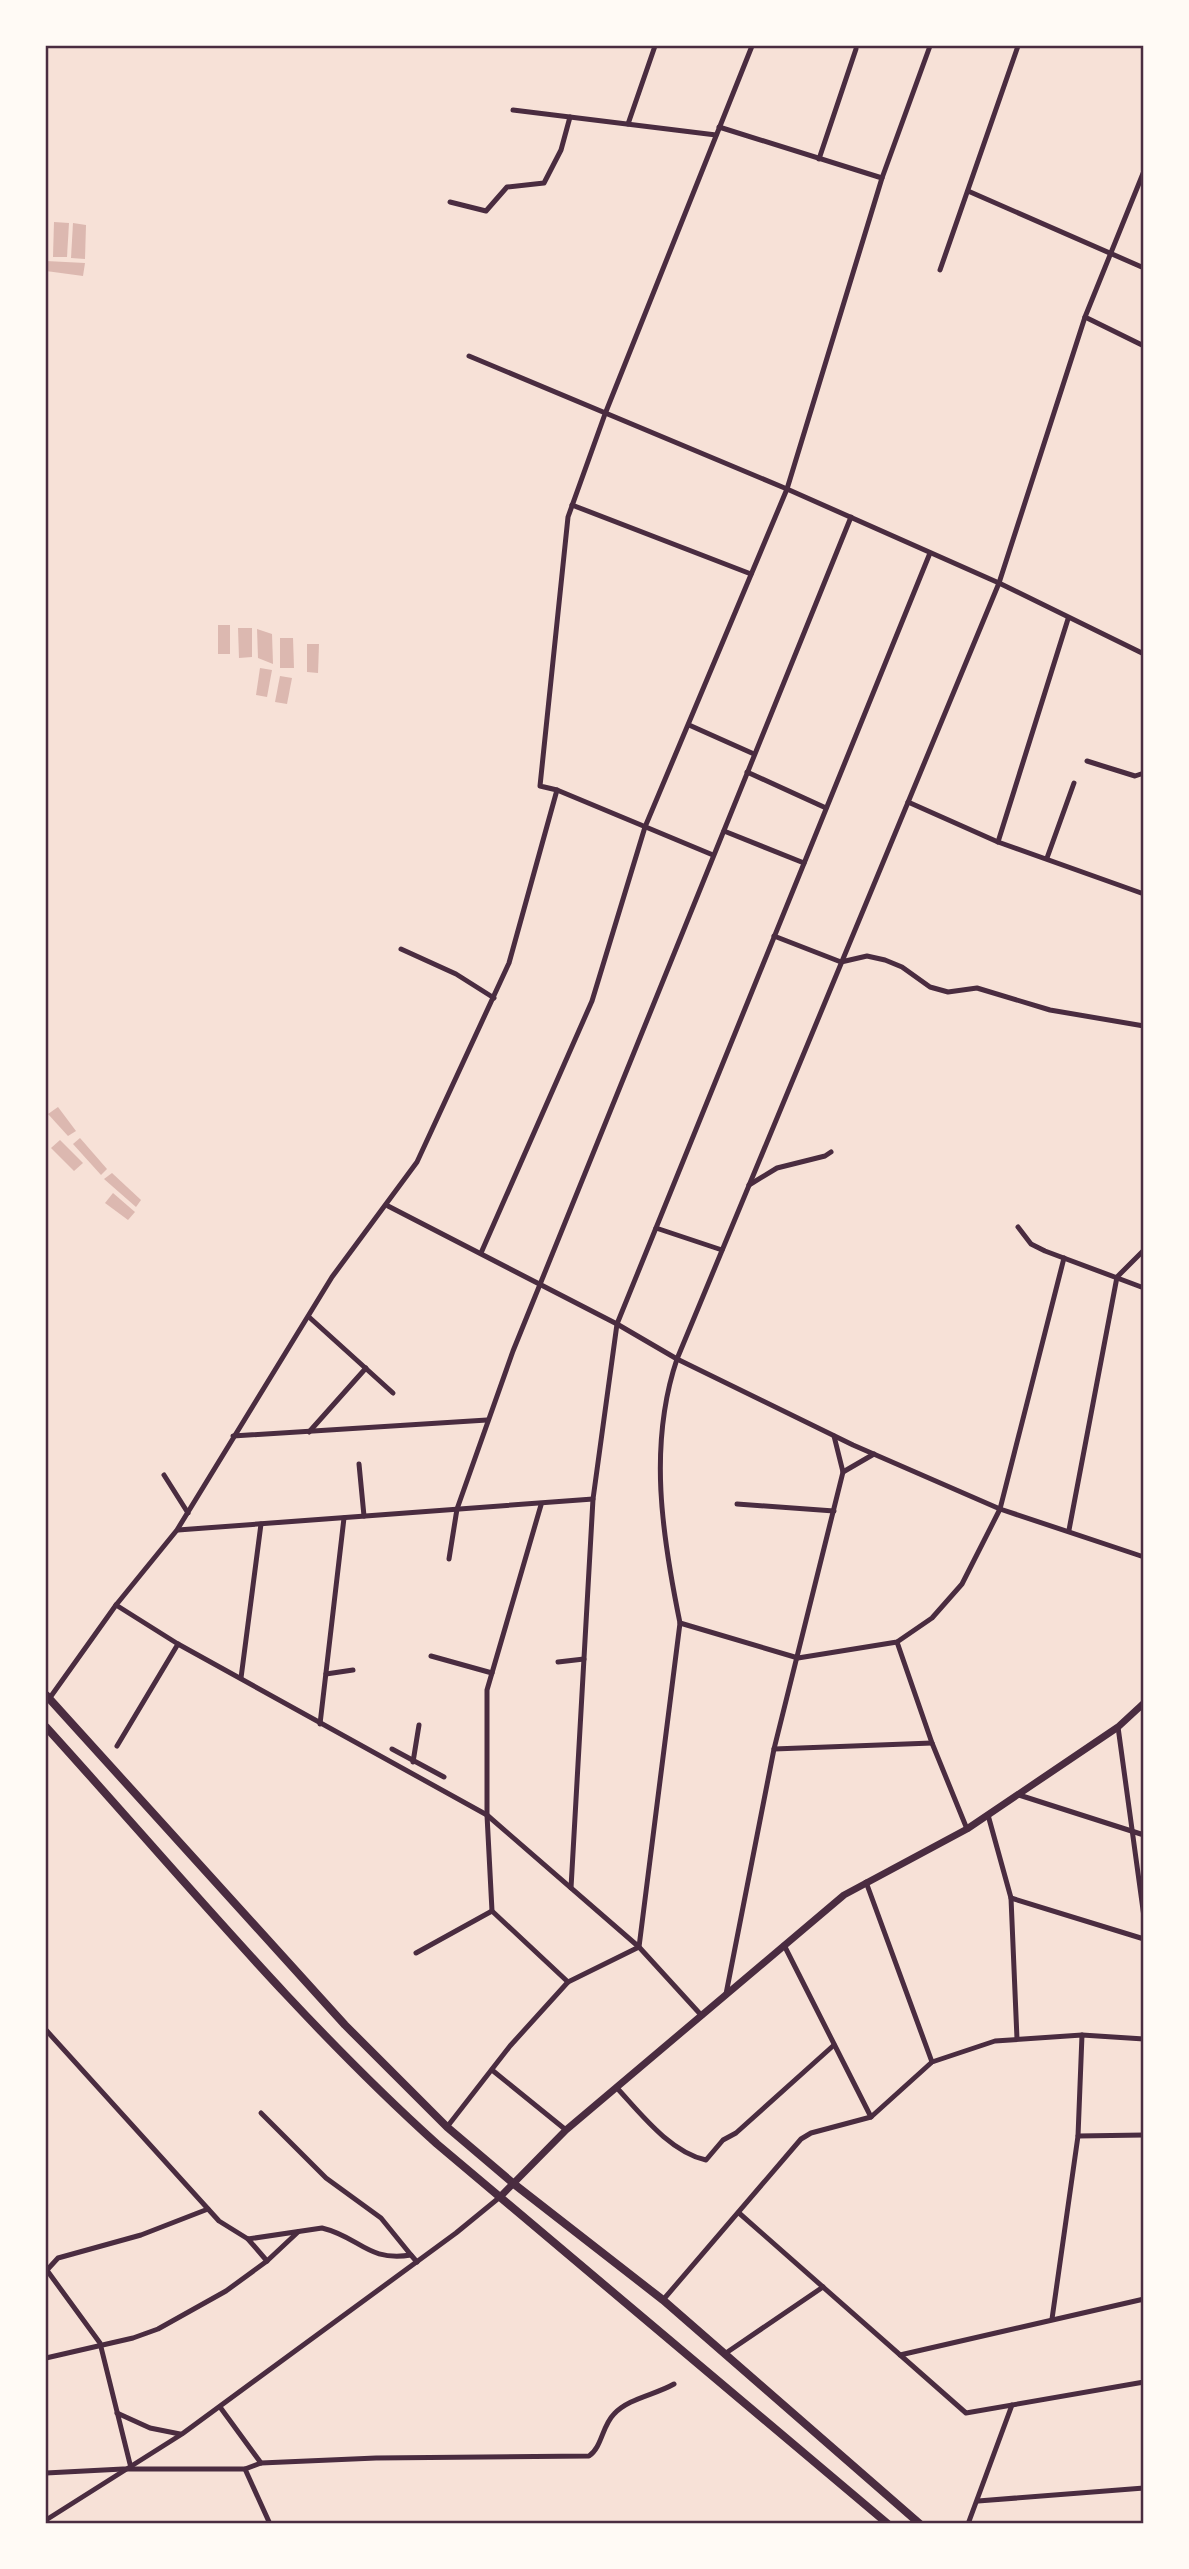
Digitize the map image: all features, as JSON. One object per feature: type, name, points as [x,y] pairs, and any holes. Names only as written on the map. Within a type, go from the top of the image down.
[{"type":"highway","points":[[47,1697],[345,2025],[447,2127],[514,2184],[663,2300],[920,2524]]},
{"type":"highway","points":[[46,1727],[340,2052],[437,2144],[888,2524]]},
{"type":"main road","points":[[500,2197],[566,2130],[726,1998],[784,1944],[844,1895],[967,1829],[1019,1796],[1118,1727],[1143,1703]]},
{"type":"street","points":[[628,124],[655,46]]},
{"type":"street","points":[[713,855],[557,790],[540,786],[568,517],[605,414],[752,46]]},
{"type":"street","points":[[481,1253],[592,1000],[645,827],[788,489],[882,178],[930,46]]},
{"type":"street","points":[[940,270],[1018,46]]},
{"type":"street","points":[[819,159],[856,49]]},
{"type":"street","points":[[513,110],[716,135]]},
{"type":"street","points":[[450,202],[486,211],[507,187],[544,183],[561,149],[570,117]]},
{"type":"street","points":[[719,127],[882,178]]},
{"type":"street","points":[[639,1947],[680,1623],[669,1572],[660,1493],[659,1436],[664,1396],[999,583],[1085,317],[1143,171]]},
{"type":"street","points":[[968,191],[1143,268]]},
{"type":"street","points":[[1085,317],[1143,346]]},
{"type":"street","points":[[469,356],[788,489],[999,583],[1143,654]]},
{"type":"street","points":[[572,505],[751,574]]},
{"type":"street","points":[[449,1559],[457,1510],[487,1420],[851,517]]},
{"type":"street","points":[[571,1888],[593,1499],[617,1324],[930,553]]},
{"type":"street","points":[[998,842],[1068,619]]},
{"type":"street","points":[[689,726],[754,754]]},
{"type":"street","points":[[1087,761],[1135,776],[1143,774]]},
{"type":"street","points":[[747,772],[826,808]]},
{"type":"street","points":[[1047,858],[1074,783]]},
{"type":"street","points":[[47,1697],[177,1530],[332,1277],[388,1206],[417,1162],[509,963],[557,790]]},
{"type":"street","points":[[908,802],[998,842],[1143,894]]},
{"type":"street","points":[[723,831],[804,863]]},
{"type":"street","points":[[775,936],[841,962],[867,956],[902,967],[930,987],[948,992],[977,988],[1050,1010],[1143,1026]]},
{"type":"street","points":[[401,949],[456,974],[494,998]]},
{"type":"street","points":[[749,1185],[777,1168],[825,1156],[831,1152]]},
{"type":"street","points":[[388,1206],[617,1324],[677,1359],[834,1436],[1000,1509],[1143,1557]]},
{"type":"street","points":[[1018,1227],[1031,1244],[1143,1288]]},
{"type":"street","points":[[656,1228],[722,1250]]},
{"type":"street","points":[[1069,1530],[1117,1277],[1143,1250]]},
{"type":"street","points":[[680,1623],[798,1658],[897,1642],[932,1618],[962,1584],[1000,1509],[1064,1258]]},
{"type":"street","points":[[309,1317],[393,1393]]},
{"type":"street","points":[[309,1432],[366,1368]]},
{"type":"street","points":[[233,1436],[487,1420]]},
{"type":"street","points":[[726,1998],[774,1749],[843,1472],[834,1436]]},
{"type":"street","points":[[843,1472],[874,1454]]},
{"type":"street","points":[[359,1464],[364,1516]]},
{"type":"street","points":[[164,1475],[188,1513]]},
{"type":"street","points":[[177,1530],[541,1505],[593,1499]]},
{"type":"street","points":[[737,1504],[834,1511]]},
{"type":"street","points":[[541,1505],[487,1690],[487,1815],[492,1911],[568,1982]]},
{"type":"street","points":[[320,1724],[344,1518]]},
{"type":"street","points":[[241,1678],[261,1524]]},
{"type":"street","points":[[116,1605],[178,1644],[487,1815],[639,1947],[703,2017]]},
{"type":"street","points":[[897,1642],[932,1743],[967,1829]]},
{"type":"street","points":[[117,1746],[178,1644]]},
{"type":"street","points":[[431,1656],[492,1673]]},
{"type":"street","points":[[558,1662],[584,1659]]},
{"type":"street","points":[[326,1674],[353,1670]]},
{"type":"street","points":[[411,1772],[419,1725]]},
{"type":"street","points":[[1118,1727],[1143,1917]]},
{"type":"street","points":[[774,1749],[932,1743]]},
{"type":"street","points":[[391,1749],[444,1777]]},
{"type":"street","points":[[1019,1796],[1143,1835]]},
{"type":"street","points":[[988,1815],[1011,1898],[1017,2039]]},
{"type":"street","points":[[866,1882],[932,2062]]},
{"type":"street","points":[[1011,1898],[1143,1939]]},
{"type":"street","points":[[416,1953],[492,1911]]},
{"type":"street","points":[[784,1944],[871,2117]]},
{"type":"street","points":[[447,2127],[510,2046],[568,1982],[639,1947]]},
{"type":"street","points":[[46,2030],[208,2209],[237,2235],[248,2239],[322,2228],[334,2231],[383,2257],[411,2255]]},
{"type":"street","points":[[1052,2319],[1078,2136],[1082,2035]]},
{"type":"street","points":[[663,2300],[801,2139],[811,2133],[871,2117],[932,2062],[995,2041],[1082,2035],[1143,2039]]},
{"type":"street","points":[[617,2088],[659,2132],[696,2158],[706,2160],[723,2140],[736,2133],[834,2045]]},
{"type":"street","points":[[492,2070],[566,2130]]},
{"type":"street","points":[[261,2113],[326,2178],[381,2218],[417,2262]]},
{"type":"street","points":[[1078,2136],[1143,2135]]},
{"type":"street","points":[[46,2519],[130,2464],[182,2434],[417,2262],[500,2197]]},
{"type":"street","points":[[130,2464],[100,2343],[46,2269],[58,2258],[141,2235],[208,2209]]},
{"type":"street","points":[[738,2213],[966,2413],[1143,2382]]},
{"type":"street","points":[[46,2358],[100,2343],[133,2338],[158,2329],[226,2291],[267,2262],[299,2231]]},
{"type":"street","points":[[248,2239],[267,2262]]},
{"type":"street","points":[[726,2353],[823,2287]]},
{"type":"street","points":[[900,2355],[1143,2299]]},
{"type":"street","points":[[46,2473],[123,2469],[246,2469],[261,2463],[376,2458],[589,2456],[595,2452],[601,2433],[612,2415],[635,2400],[659,2393],[674,2384]]},
{"type":"street","points":[[968,2524],[1012,2405]]},
{"type":"street","points":[[220,2407],[261,2463]]},
{"type":"street","points":[[117,2413],[150,2428],[182,2434]]},
{"type":"street","points":[[246,2469],[270,2524]]},
{"type":"street","points":[[978,2501],[1143,2488]]},
{"type":"shaded area","points":[[54,222],[69,223],[67,257],[53,257]]},
{"type":"shaded area","points":[[73,223],[86,225],[85,259],[71,258]]},
{"type":"shaded area","points":[[46,261],[85,263],[83,276],[46,271]]},
{"type":"shaded area","points":[[218,625],[230,625],[230,654],[218,654]]},
{"type":"shaded area","points":[[238,628],[252,628],[252,657],[239,658]]},
{"type":"shaded area","points":[[257,629],[272,634],[273,664],[258,658]]},
{"type":"shaded area","points":[[280,638],[293,638],[294,668],[280,668]]},
{"type":"shaded area","points":[[307,644],[319,644],[318,673],[307,672]]},
{"type":"shaded area","points":[[260,668],[272,670],[267,697],[256,695]]},
{"type":"shaded area","points":[[280,676],[292,678],[287,704],[275,702]]},
{"type":"shaded area","points":[[58,1107],[76,1131],[68,1136],[48,1114]]},
{"type":"shaded area","points":[[80,1138],[107,1169],[101,1175],[73,1144]]},
{"type":"shaded area","points":[[60,1140],[83,1163],[74,1171],[51,1148]]},
{"type":"shaded area","points":[[112,1173],[141,1200],[136,1207],[104,1179]]},
{"type":"shaded area","points":[[113,1193],[135,1212],[128,1220],[105,1203]]}]
